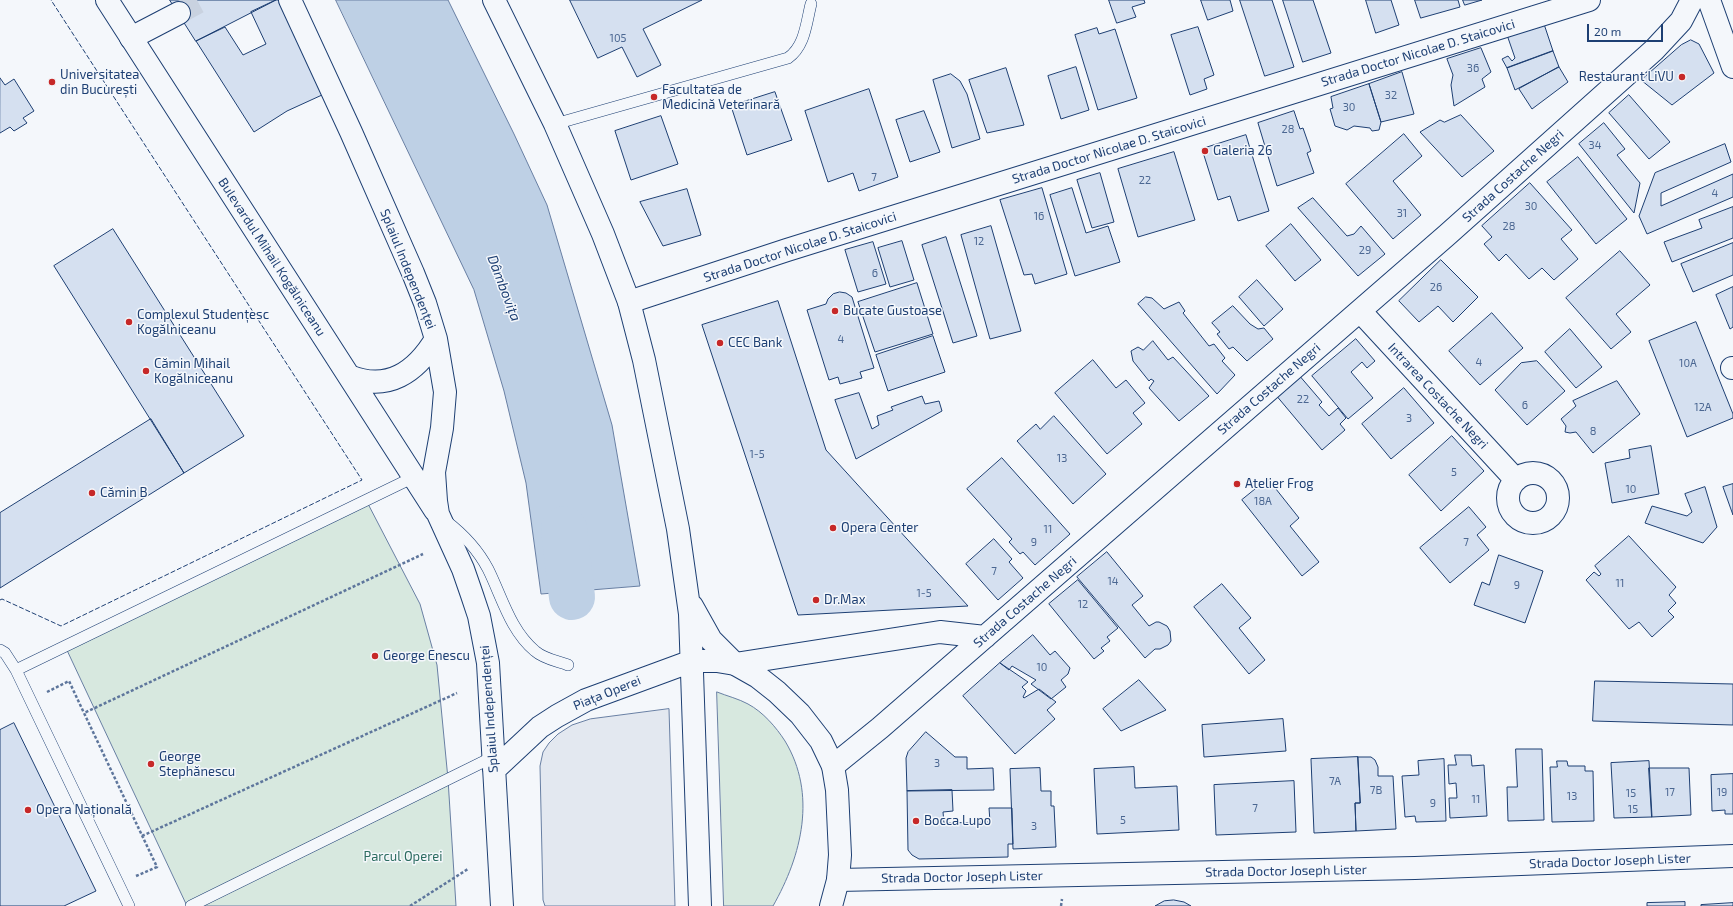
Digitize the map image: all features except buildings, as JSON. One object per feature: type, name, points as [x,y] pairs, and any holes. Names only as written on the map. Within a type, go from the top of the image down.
[{"type":"street","name":"Bulevardul Mihail Kogălniceanu","points":[[107,0],[438,514]]},
{"type":"street","name":"Splaiul Independenței","points":[[290,0],[351,132],[413,273],[425,303],[436,339],[445,392],[443,422],[434,472],[434,488],[438,514],[463,569],[477,609],[488,663],[502,906]]},
{"type":"street","points":[[494,0],[555,124],[603,234],[630,302],[644,360],[678,528],[688,596],[692,661],[700,906]]},
{"type":"street","name":"Strada Doctor Nicolae D. Staicovici","points":[[630,302],[794,248],[1589,0]]},
{"type":"street","name":"Strada Costache Negri","points":[[833,766],[880,728],[1360,311],[1654,50],[1681,21],[1692,0]]},
{"type":"street","points":[[1709,0],[1733,67]]},
{"type":"street","points":[[131,38],[179,13]]},
{"type":"street","name":"Intrarea Costache Negri","points":[[1360,311],[1516,480]]},
{"type":"street","points":[[349,376],[366,382],[380,382],[393,379],[414,366],[423,358],[436,339]]},
{"type":"street","points":[[688,596],[711,640],[735,664],[763,681],[800,714],[821,741],[833,766],[840,826],[840,856],[838,880],[831,906]]},
{"type":"street","points":[[692,661],[735,664],[940,632],[985,637]]},
{"type":"street","name":"Piața Operei","points":[[493,764],[540,727],[572,707],[586,700],[692,661]]},
{"type":"street","name":"Strada Doctor Joseph Lister","points":[[838,880],[1415,868],[1733,856]]},
{"type":"lane","points":[[555,124],[788,58],[799,49],[813,1]]},
{"type":"lane","points":[[16,670],[414,477]]},
{"type":"lane","points":[[438,514],[456,528],[472,546],[487,569],[508,613],[525,641],[536,652],[550,659],[568,665]]},
{"type":"lane","points":[[0,650],[5,653],[16,670],[129,906]]},
{"type":"lane","points":[[191,906],[493,764]]},
{"type":"path","points":[[84,713],[423,554]]},
{"type":"path","points":[[30,700],[69,681],[157,867],[118,884]]},
{"type":"path","points":[[142,836],[457,694]]},
{"type":"path","points":[[410,906],[468,869]]},
{"type":"green space","name":"Parcul Operei","points":[[366,500],[420,604],[437,665],[448,779],[456,906],[187,906],[65,646]]},
{"type":"green space","points":[[717,692],[748,704],[769,720],[785,741],[795,761],[801,782],[803,803],[802,824],[798,845],[792,866],[773,906],[724,906]]},
{"type":"shaded area","points":[[669,709],[675,906],[545,906],[543,900],[540,766],[543,752],[558,734],[572,725],[590,719]]},
{"type":"water","points":[[336,0],[448,0],[547,205],[612,425],[640,586],[541,594],[526,483],[504,391],[474,290]]},
{"type":"waterway","name":"Dâmbovița","points":[[564,529],[572,597]]},
{"type":"tunnel","points":[[179,13],[203,0]]},
{"type":"fence","points":[[0,600],[2,599],[61,626],[362,480],[51,0]]},
{"type":"place","name":"Restaurant LiVU","points":[[1682,77]]},
{"type":"place","name":"Universitatea din București","points":[[52,82]]},
{"type":"place","name":"Facultatea de Medicină Veterinară","points":[[654,97]]},
{"type":"place","name":"Galeria 26","points":[[1205,151]]},
{"type":"place","name":"Bucate Gustoase","points":[[835,311]]},
{"type":"place","name":"Complexul Studențesc Kogălniceanu","points":[[129,322]]},
{"type":"place","name":"CEC Bank","points":[[720,343]]},
{"type":"place","name":"Cămin Mihail Kogălniceanu","points":[[146,371]]},
{"type":"place","name":"Atelier Frog","points":[[1237,484]]},
{"type":"place","name":"Cămin B","points":[[92,493]]},
{"type":"place","name":"Opera Center","points":[[833,528]]},
{"type":"place","name":"Dr.Max","points":[[816,600]]},
{"type":"place","name":"George Enescu","points":[[375,656]]},
{"type":"place","name":"George Stephănescu","points":[[151,764]]},
{"type":"place","name":"Opera Națională","points":[[28,810]]},
{"type":"place","name":"Bocca Lupo","points":[[916,821]]}]
